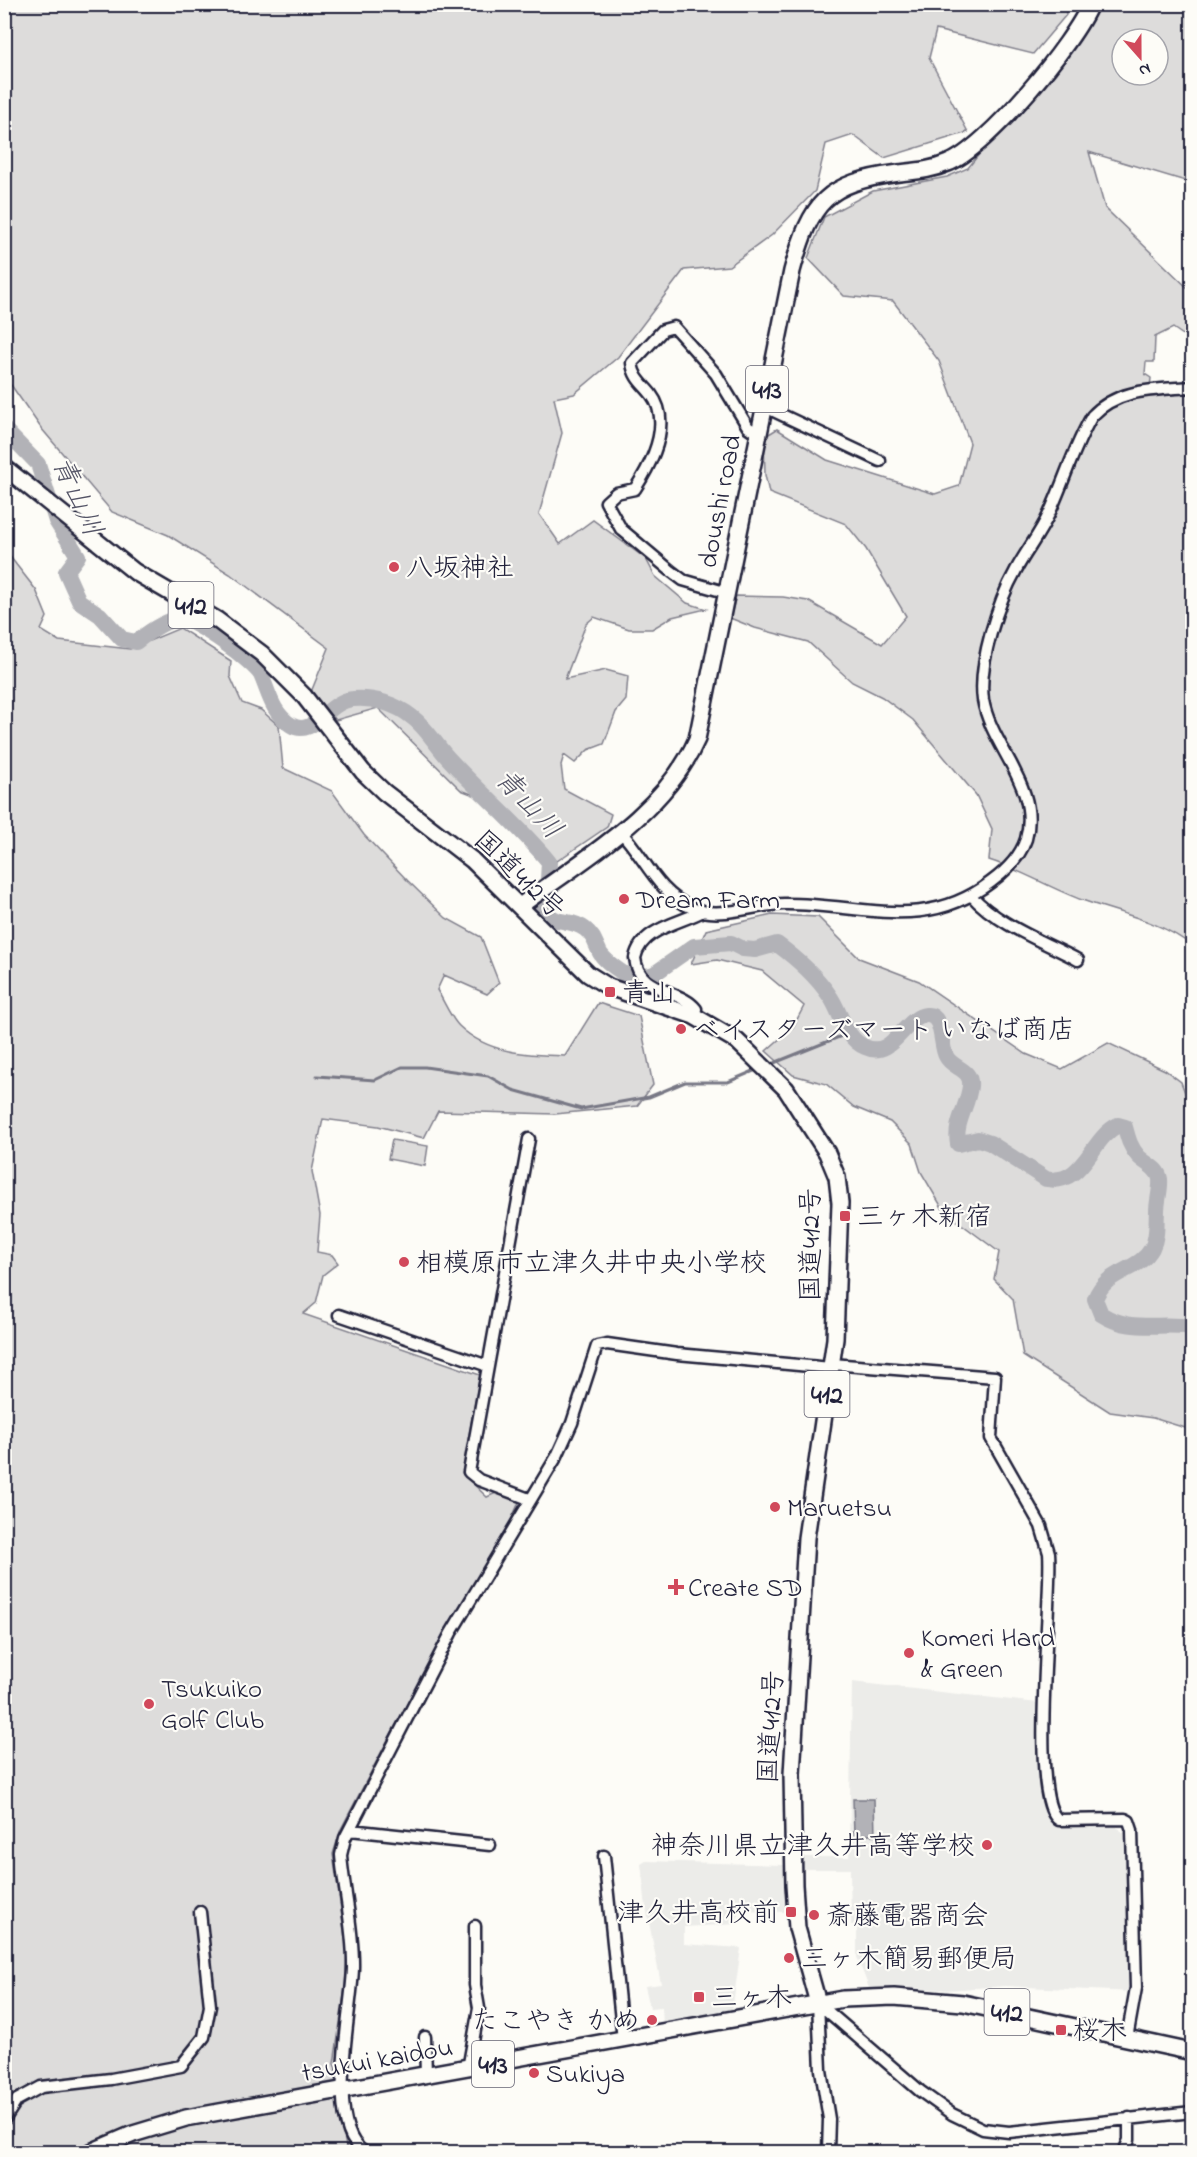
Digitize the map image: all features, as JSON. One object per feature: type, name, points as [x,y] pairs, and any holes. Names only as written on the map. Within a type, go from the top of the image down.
[{"type":"highway","name":"doushi road","points":[[520,906],[620,831],[666,791],[691,753],[702,723],[763,406],[792,271],[800,238],[814,209],[826,198],[853,183],[937,167],[973,149],[989,135],[1044,70],[1078,27],[1090,4]]},
{"type":"highway","name":"国道412号","points":[[4,467],[135,572],[217,620],[262,654],[315,711],[363,772],[384,792],[472,860],[588,974],[609,987],[694,1016],[737,1041],[786,1089],[827,1153],[837,1177],[840,1203],[831,1366],[806,1538],[792,1774],[796,1920],[818,2003]]},
{"type":"highway","name":"412","points":[[818,2003],[853,1999],[936,2000],[991,2008],[1192,2052]]},
{"type":"highway","name":"tsukui kaidou","points":[[91,2152],[166,2123],[818,2003]]},
{"type":"street","points":[[728,593],[683,580],[671,572],[621,529],[606,502],[616,493],[635,489],[661,435],[659,408],[652,396],[633,375],[632,363],[663,330],[674,327],[716,374],[748,427],[758,434]]},
{"type":"street","points":[[694,1016],[696,1009],[692,1004],[657,987],[640,974],[635,958],[642,945],[662,928],[703,911],[783,904],[860,912],[922,911],[944,908],[972,896],[1013,863],[1024,845],[1027,830],[1026,811],[1016,771],[991,724],[983,696],[986,660],[1005,592],[1046,521],[1092,416],[1104,404],[1118,396],[1192,387]]},
{"type":"street","points":[[763,406],[880,461]]},
{"type":"street","points":[[620,831],[660,885],[680,901],[703,911]]},
{"type":"street","points":[[972,896],[984,907],[1012,925],[1078,960]]},
{"type":"street","points":[[529,1139],[469,1472],[479,1479],[529,1499]]},
{"type":"street","points":[[339,1315],[488,1366]]},
{"type":"street","points":[[364,2152],[355,2146],[345,2126],[343,2091],[353,1968],[341,1855],[350,1830],[451,1632],[529,1499],[557,1456],[597,1346],[607,1344],[677,1354],[996,1377],[991,1438],[1041,1526],[1049,1553],[1042,1721],[1049,1809],[1059,1820],[1125,1819],[1129,1821],[1132,1830],[1136,1988],[1127,2038]]},
{"type":"street","points":[[350,1830],[490,1845]]},
{"type":"street","points":[[604,1856],[623,2040]]},
{"type":"street","points":[[4,2120],[18,2100],[41,2087],[111,2079],[182,2066],[204,2037],[210,2006],[200,1912]]},
{"type":"street","points":[[468,2069],[479,2008],[475,1985],[475,1926]]},
{"type":"street","points":[[818,2003],[920,2091],[973,2126],[1009,2132],[1192,2112]]},
{"type":"street","points":[[818,2003],[821,2070],[829,2120],[828,2152]]},
{"type":"street","points":[[425,2037],[426,2076]]},
{"type":"street","points":[[1124,2152],[1129,2140],[1129,2118]]},
{"type":"shaded area","points":[[5,4],[1065,4],[1066,15],[1033,54],[936,30],[929,58],[968,132],[884,158],[853,135],[826,144],[815,191],[772,235],[729,266],[684,270],[618,357],[574,394],[554,398],[562,433],[539,514],[560,544],[593,520],[646,559],[655,576],[687,603],[706,609],[672,617],[652,629],[629,629],[594,617],[586,624],[565,679],[606,670],[628,676],[626,700],[616,712],[604,744],[588,750],[575,763],[564,755],[561,765],[564,789],[611,814],[607,827],[554,863],[505,807],[461,790],[378,708],[336,720],[311,692],[329,648],[230,574],[168,535],[112,512],[41,428],[11,385],[5,384],[4,250],[8,246],[4,244]]},
{"type":"shaded area","points":[[1100,5],[1192,5],[1192,183],[1089,152],[1105,208],[1192,292],[1192,341],[1173,328],[1155,337],[1154,362],[1146,362],[1145,374],[1151,378],[1149,397],[1188,393],[1192,399],[1192,946],[1154,924],[1082,900],[989,860],[992,829],[976,795],[913,720],[882,697],[852,682],[808,642],[755,628],[730,618],[736,596],[783,597],[808,601],[882,644],[906,616],[866,549],[846,524],[769,493],[765,475],[764,437],[777,429],[827,460],[935,494],[959,486],[970,443],[939,361],[893,301],[844,296],[808,258],[824,217],[873,191],[947,177],[968,168]]},
{"type":"shaded area","points":[[4,549],[36,590],[47,617],[41,630],[59,641],[130,649],[180,628],[231,661],[230,676],[242,703],[261,710],[279,726],[283,768],[332,791],[364,835],[408,881],[446,918],[481,937],[499,983],[487,994],[444,975],[437,990],[450,1014],[470,1035],[496,1048],[509,1051],[565,1056],[598,1003],[639,1016],[653,1085],[637,1106],[555,1114],[438,1111],[424,1138],[378,1126],[323,1119],[312,1171],[320,1215],[317,1252],[332,1255],[338,1263],[323,1275],[316,1303],[303,1314],[480,1375],[462,1473],[487,1497],[498,1492],[520,1500],[507,1529],[446,1632],[385,1745],[341,1829],[333,1854],[347,1951],[345,1988],[334,2064],[343,2084],[335,2086],[346,2147],[355,2152],[5,2152]]},
{"type":"shaded area","points":[[772,915],[818,917],[859,958],[919,981],[1026,1054],[1062,1069],[1108,1043],[1165,1070],[1181,1082],[1192,1111],[1192,1430],[1153,1418],[1110,1412],[1023,1356],[1013,1299],[994,1279],[999,1252],[944,1211],[921,1172],[912,1144],[890,1122],[854,1107],[826,1084],[793,1075],[766,1051],[793,1027],[804,1006],[762,971],[717,960],[691,964],[706,930]]},
{"type":"shaded area","points":[[392,1140],[428,1146],[425,1166],[388,1159]]},
{"type":"shaded area","name":"神奈川県立津久井高等学校","points":[[852,1682],[1038,1703],[1037,1721],[1046,1816],[1059,1826],[1116,1827],[1124,1833],[1133,1992],[1006,1986],[946,1990],[869,1988],[857,1957],[857,1925],[851,1925],[850,1869],[803,1869],[803,1857],[849,1857]]},
{"type":"shaded area","points":[[853,1799],[874,1799],[875,1835],[854,1835]]},
{"type":"shaded area","points":[[646,1861],[784,1865],[787,1912],[738,1911],[738,1924],[684,1927],[684,1944],[741,1948],[732,2011],[663,2025],[662,2007],[650,2008],[645,1986],[661,1984],[646,1907],[641,1864]]},
{"type":"waterway","name":"青山川","points":[[4,429],[38,464],[56,521],[78,556],[66,572],[79,601],[100,615],[122,639],[136,642],[156,628],[174,620],[180,619],[198,626],[223,642],[256,669],[279,715],[291,725],[299,728],[307,727],[344,701],[353,699],[376,700],[406,712],[422,726],[448,758],[549,862],[547,896],[541,906],[557,920],[573,923],[585,929],[603,957],[633,980],[654,974],[694,946],[731,943],[743,949],[755,950],[777,944],[824,987],[852,1037],[865,1047],[883,1048],[918,1017],[926,1015],[936,1019],[946,1056],[965,1072],[970,1080],[969,1094],[958,1129],[958,1144],[978,1139],[990,1143],[1046,1179],[1059,1179],[1078,1169],[1108,1132],[1118,1125],[1125,1127],[1135,1153],[1159,1175],[1155,1239],[1146,1256],[1107,1281],[1095,1299],[1101,1314],[1112,1320],[1145,1326],[1192,1327]]},
{"type":"waterway","points":[[774,1063],[849,1033]]},
{"type":"waterway","points":[[317,1076],[375,1080],[402,1067],[425,1067],[488,1076],[513,1090],[581,1109],[649,1097],[685,1082],[728,1082],[756,1070]]},
{"type":"place","name":"八坂神社","points":[[394,567]]},
{"type":"place","name":"Dream Farm","points":[[624,899]]},
{"type":"place","name":"青山","points":[[610,992]]},
{"type":"place","name":"ベイスターズマート いなば商店","points":[[681,1029]]},
{"type":"place","name":"三ヶ木新宿","points":[[845,1216]]},
{"type":"place","name":"相模原市立津久井中央小学校","points":[[404,1262]]},
{"type":"place","name":"Maruetsu","points":[[775,1507]]},
{"type":"place","name":"Create SD","points":[[676,1587]]},
{"type":"place","name":"Komeri Hard & Green","points":[[909,1653]]},
{"type":"place","name":"Tsukuiko Golf Club","points":[[149,1704]]},
{"type":"place","name":"神奈川県立津久井高等学校","points":[[987,1845]]},
{"type":"place","name":"津久井高校前","points":[[791,1912]]},
{"type":"place","name":"斎藤電器商会","points":[[814,1915]]},
{"type":"place","name":"三ヶ木簡易郵便局","points":[[789,1958]]},
{"type":"place","name":"三ヶ木","points":[[699,1997]]},
{"type":"place","name":"たこやき かめ","points":[[652,2020]]},
{"type":"place","name":"桜木","points":[[1061,2030]]},
{"type":"place","name":"Sukiya","points":[[534,2073]]}]
